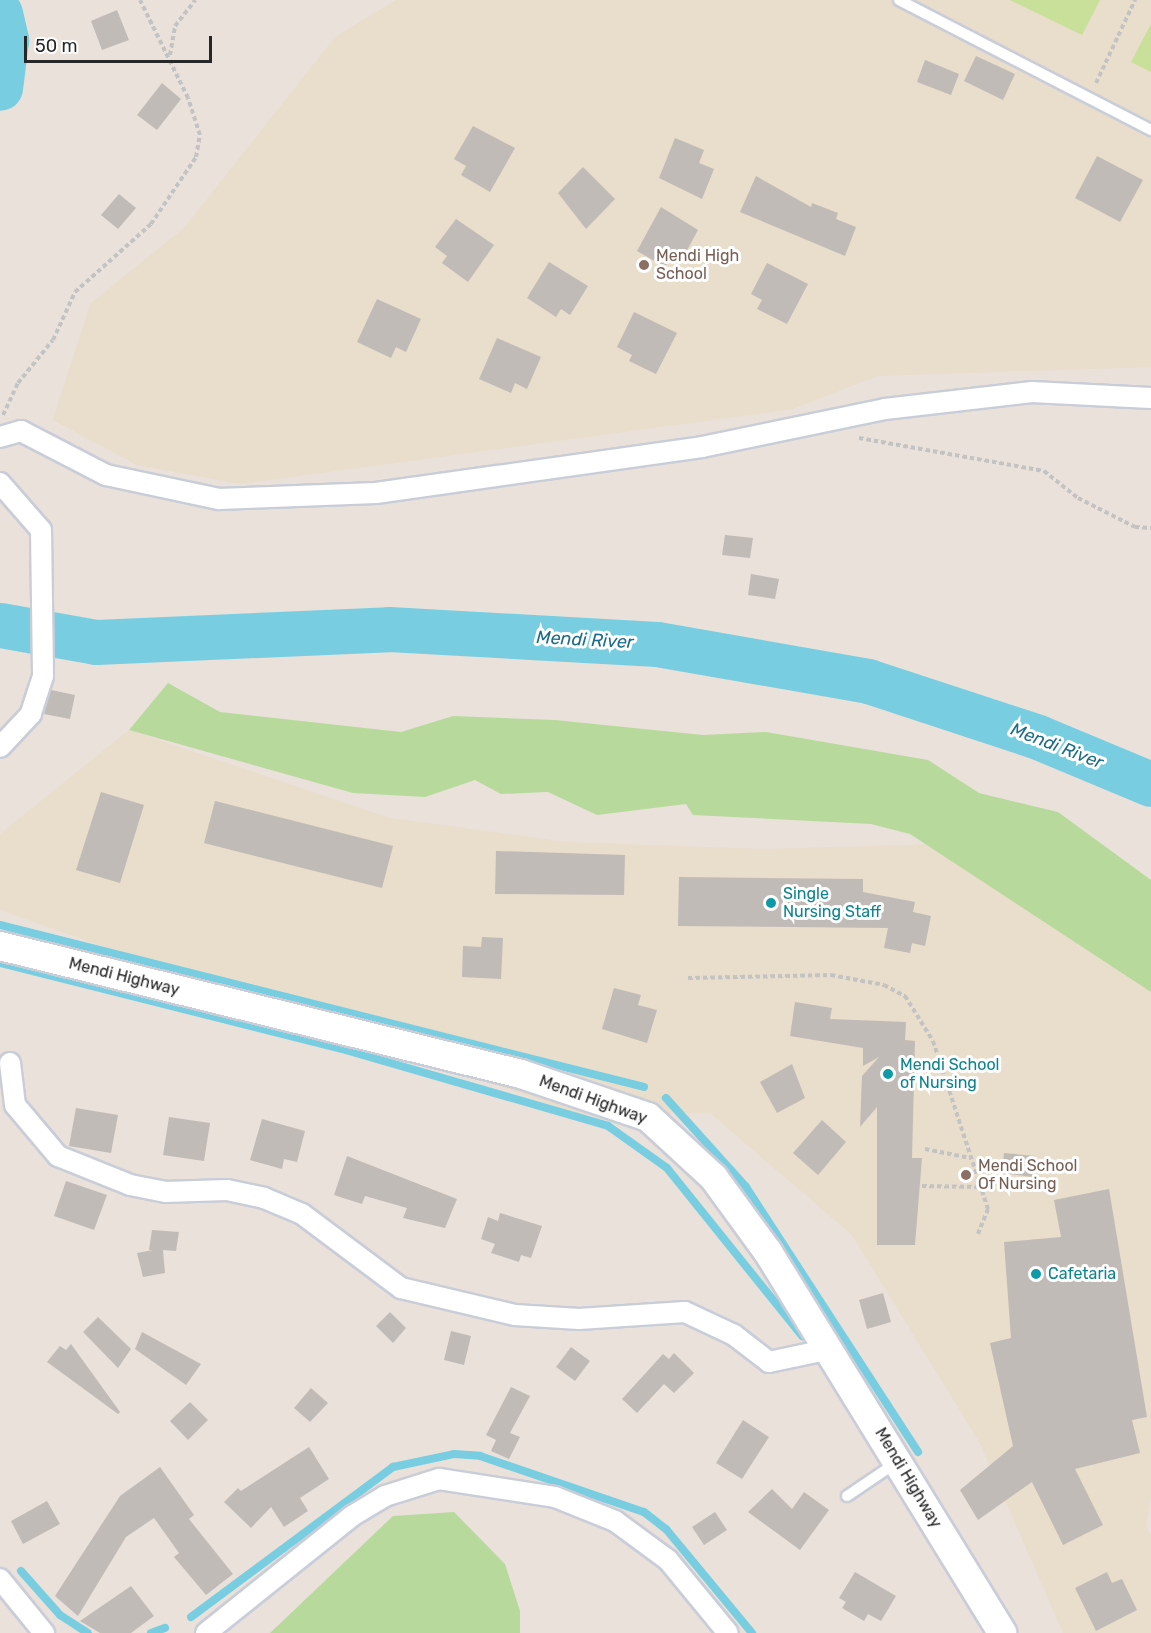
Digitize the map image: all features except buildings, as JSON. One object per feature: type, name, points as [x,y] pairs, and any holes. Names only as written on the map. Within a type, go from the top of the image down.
[{"type":"main road","name":"Mendi Highway","points":[[0,946],[521,1074],[648,1117],[714,1179],[830,1349],[1002,1633]]},
{"type":"street","points":[[0,436],[21,431],[106,475],[219,499],[376,493],[702,447],[885,409],[1032,392],[1151,398]]},
{"type":"street","points":[[0,483],[41,530],[43,676],[31,714],[0,747]]},
{"type":"street","points":[[10,1063],[15,1104],[58,1156],[130,1185],[165,1192],[227,1190],[264,1198],[302,1214],[401,1288],[515,1315],[579,1319],[685,1312],[734,1335],[770,1362],[830,1349]]},
{"type":"street","points":[[206,1633],[352,1516],[385,1496],[439,1479],[555,1497],[615,1521],[668,1560],[728,1633]]},
{"type":"street","points":[[0,1579],[44,1633]]},
{"type":"lane","points":[[900,0],[959,35],[1092,97],[1151,130]]},
{"type":"lane","points":[[847,1496],[898,1461]]},
{"type":"path","points":[[0,436],[4,410],[53,340],[67,303],[151,224],[196,157],[200,135],[170,56],[140,0]]},
{"type":"path","points":[[170,56],[175,26],[195,0]]},
{"type":"path","points":[[1092,97],[1135,0]]},
{"type":"path","points":[[851,437],[1044,471],[1078,498],[1135,527],[1151,528]]},
{"type":"path","points":[[688,978],[831,975],[884,985],[904,996],[933,1041],[988,1209],[978,1234]]},
{"type":"path","points":[[925,1149],[971,1158]]},
{"type":"path","points":[[922,1186],[981,1187]]},
{"type":"shaded area","name":"Mendi High School","points":[[396,0],[1151,0],[1151,367],[877,376],[793,409],[240,484],[137,465],[53,420],[90,304],[185,227],[335,37]]},
{"type":"shaded area","name":"Mendi School Of Nursing","points":[[129,730],[390,818],[566,842],[763,849],[940,844],[1151,992],[1151,1497],[1146,1526],[1151,1537],[1151,1633],[1063,1633],[981,1445],[852,1235],[710,1113],[580,1115],[0,910],[0,834]]},
{"type":"green space","points":[[1010,0],[1100,0],[1082,35]]},
{"type":"green space","points":[[1151,24],[1151,72],[1131,62]]},
{"type":"green space","points":[[168,683],[220,712],[401,732],[453,716],[555,720],[703,735],[766,732],[928,760],[979,793],[1058,812],[1151,880],[1151,992],[910,834],[871,824],[693,815],[686,804],[597,815],[548,792],[501,794],[475,780],[425,797],[353,793],[129,730]]},
{"type":"green space","points":[[454,1512],[505,1564],[520,1611],[520,1633],[270,1633],[393,1516]]},
{"type":"waterway","name":"Mendi River","points":[[0,13],[6,40],[0,88]]},
{"type":"waterway","name":"Mendi River","points":[[0,625],[96,642],[389,629],[657,644],[868,681],[1038,737],[1151,784]]},
{"type":"waterway","points":[[0,925],[644,1087]]},
{"type":"waterway","points":[[0,963],[342,1049],[608,1126],[667,1168],[802,1336]]},
{"type":"waterway","points":[[666,1098],[746,1187],[918,1452]]},
{"type":"waterway","points":[[191,1617],[393,1467],[454,1454],[480,1456],[644,1512],[666,1529],[752,1633]]},
{"type":"waterway","points":[[21,1571],[60,1615],[88,1633]]},
{"type":"waterway","points":[[151,1633],[165,1628]]},
{"type":"place","name":"Mendi High School","points":[[644,265]]},
{"type":"place","name":"Single Nursing Staff","points":[[771,903]]},
{"type":"place","name":"Mendi School of Nursing","points":[[888,1074]]},
{"type":"place","name":"Mendi School Of Nursing","points":[[966,1175]]},
{"type":"place","name":"Cafetaria","points":[[1036,1274]]}]
